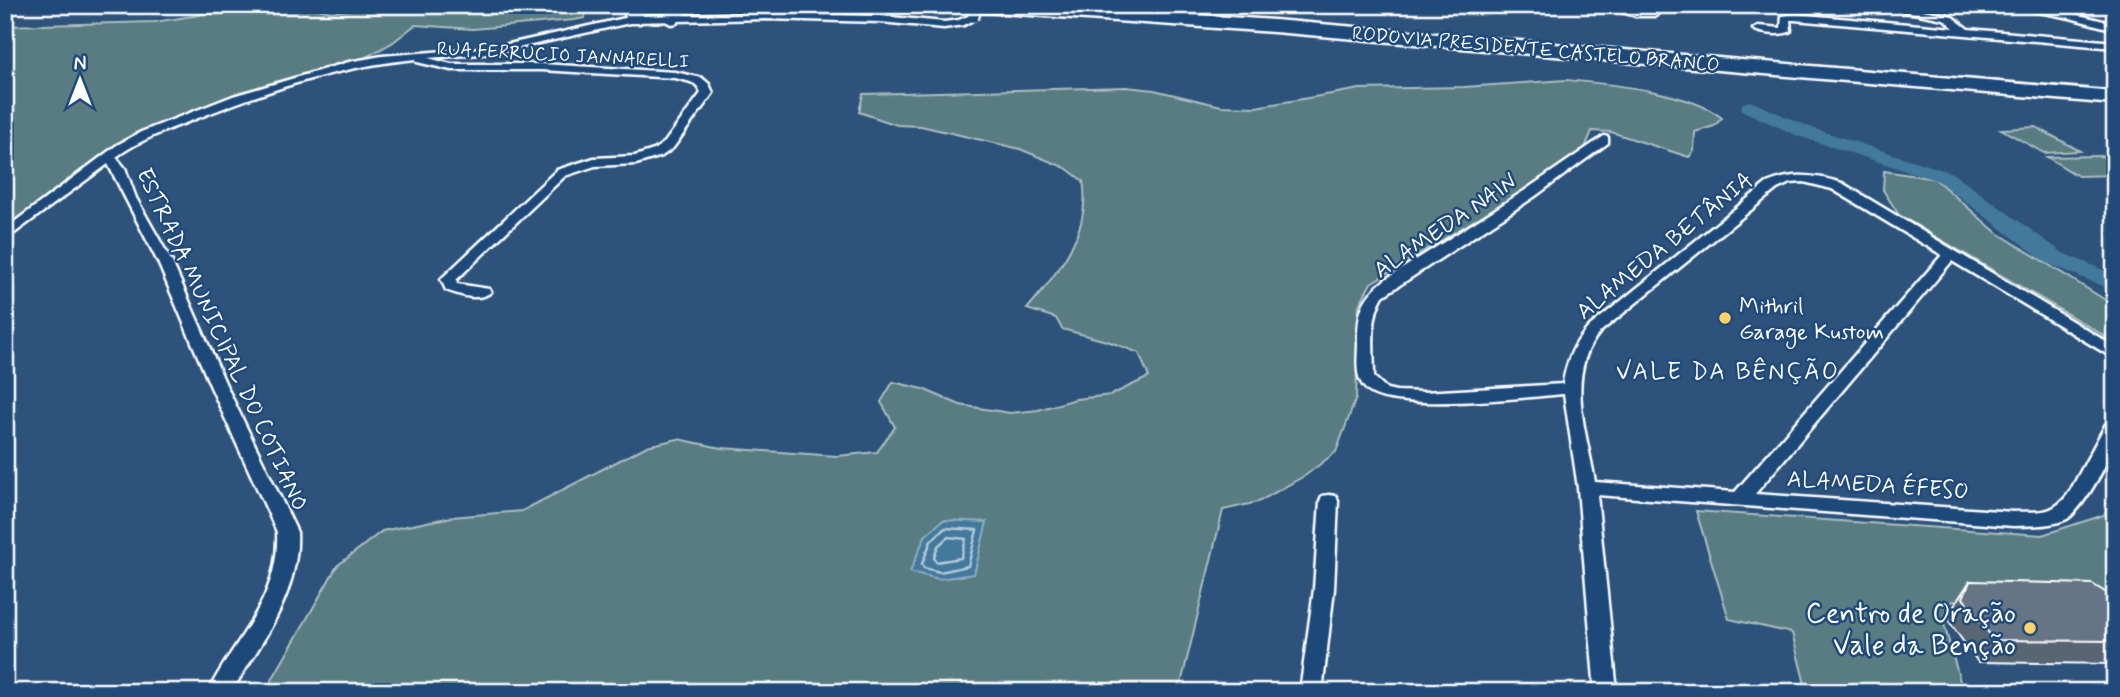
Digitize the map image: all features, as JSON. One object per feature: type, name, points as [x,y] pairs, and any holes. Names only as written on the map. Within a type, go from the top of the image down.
[{"type":"highway","name":"RODOVIA PRESIDENTE CASTELO BRANCO","points":[[956,5],[1274,26],[2115,98]]},
{"type":"highway","name":"RODOVIA PRESIDENTE CASTELO BRANCO","points":[[1104,5],[2115,87]]},
{"type":"highway","points":[[1878,66],[2115,81]]},
{"type":"street","points":[[5,236],[145,135],[237,98],[353,64],[513,48],[633,12],[880,19],[944,25],[961,23],[973,17],[978,5]]},
{"type":"street","points":[[1603,5],[1651,14],[1656,13],[1661,5]]},
{"type":"street","points":[[1878,5],[1947,17],[1965,32]]},
{"type":"street","points":[[2007,5],[2071,15],[2115,27]]},
{"type":"street","points":[[1758,30],[1786,31],[1785,18],[2115,44]]},
{"type":"street","name":"RUA FERRUCIO JANNARELLI","points":[[413,56],[428,63],[451,67],[541,67],[689,76],[705,86],[707,93],[702,102],[669,145],[648,157],[594,162],[561,173],[448,279],[451,287],[466,292],[484,292]]},
{"type":"street","name":"ALAMEDA NAIN","points":[[1571,388],[1396,396],[1382,393],[1372,386],[1366,377],[1366,325],[1369,306],[1377,293],[1427,256],[1529,194],[1604,140]]},
{"type":"street","name":"ESTRADA MUNICIPAL DO COTIANO","points":[[110,158],[119,169],[130,198],[165,262],[218,385],[288,532],[291,550],[284,579],[263,620],[219,692]]},
{"type":"street","name":"ALAMEDA BETÂNIA","points":[[1605,692],[1587,488],[1571,388],[1574,364],[1581,345],[1595,329],[1772,186],[1785,179],[1804,178],[1838,186],[1949,256]]},
{"type":"street","points":[[1740,499],[1949,256],[2115,354]]},
{"type":"street","name":"ALAMEDA ÉFESO","points":[[1587,488],[2013,519],[2045,518],[2062,513],[2075,500],[2115,424]]},
{"type":"street","points":[[1311,692],[1324,589],[1329,501]]},
{"type":"green space","points":[[389,5],[553,6],[579,10],[585,18],[473,29],[415,25],[392,43],[359,61],[299,78],[146,134],[5,232],[5,26],[155,22],[199,15],[219,7],[313,8],[331,12]]},
{"type":"green space","points":[[1030,5],[1161,11],[2115,90],[2115,95]]},
{"type":"green space","points":[[1566,80],[1670,95],[1690,101],[1722,118],[1714,126],[1695,132],[1694,151],[1689,157],[1611,132],[1592,131],[1582,155],[1371,283],[1359,305],[1356,398],[1336,452],[1306,475],[1258,502],[1223,510],[1179,692],[265,692],[337,566],[382,531],[452,517],[522,511],[647,446],[678,439],[721,448],[837,456],[877,452],[895,427],[881,402],[893,382],[923,389],[960,405],[1010,413],[1038,410],[1076,399],[1111,395],[1149,377],[1139,353],[1062,329],[1056,318],[1027,309],[1061,266],[1077,234],[1082,217],[1083,181],[1066,168],[1020,149],[921,126],[897,125],[859,112],[863,94],[1126,87],[1154,90],[1221,106],[1256,107],[1360,89],[1464,87]]},
{"type":"green space","points":[[2036,127],[2080,151],[2044,153],[2001,129]]},
{"type":"green space","points":[[2102,156],[2115,163],[2115,175],[2078,176],[2047,157]]},
{"type":"green space","points":[[1884,171],[1935,179],[1996,232],[2115,306],[2115,342],[1899,215],[1883,190]]},
{"type":"green space","points":[[2115,489],[2115,628],[2075,605],[1952,601],[1943,620],[1963,692],[1807,692],[1792,633],[1729,619],[1696,511],[2042,535],[2104,515]]},
{"type":"water","points":[[943,520],[987,522],[974,574],[939,579],[910,572],[925,536]]},
{"type":"building","points":[[1970,581],[2092,584],[2115,598],[2115,641],[1994,640],[1963,598]]},
{"type":"waterway","points":[[1750,107],[1805,132],[1945,177],[2055,258],[2115,284]]},
{"type":"place","name":"Mithril Garage Kustom","points":[[1725,318]]},
{"type":"place","name":"Centro de Oração Vale da Benção","points":[[2030,628]]},
{"type":"district","name":"VALE DA BÊNÇÃO","points":[[1728,371]]}]
